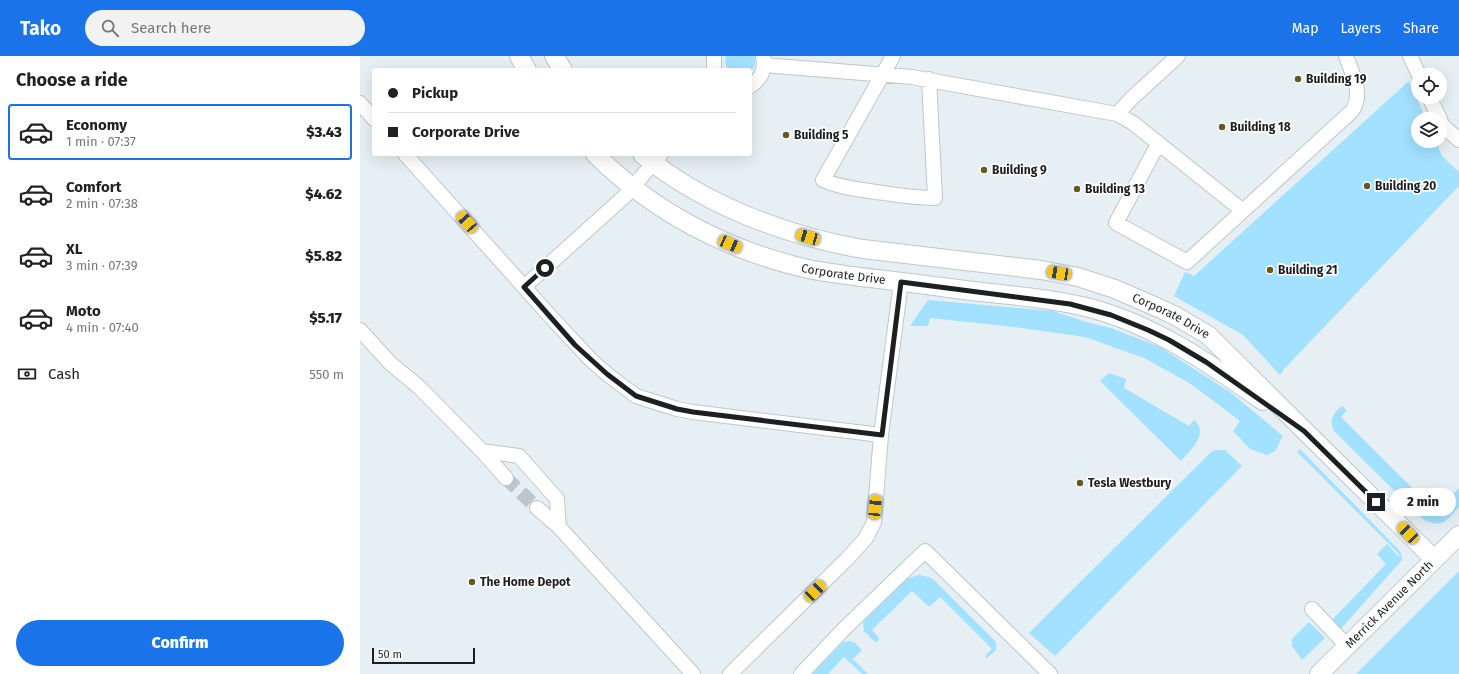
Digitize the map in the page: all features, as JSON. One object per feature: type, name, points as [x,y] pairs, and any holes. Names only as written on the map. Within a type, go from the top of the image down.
[{"type":"main road","points":[[519,56],[526,68]]},
{"type":"main road","points":[[554,56],[562,68]]},
{"type":"main road","name":"Corporate Drive","points":[[597,156],[632,187],[676,217],[742,249],[763,256],[829,273],[1051,301],[1084,307],[1111,315],[1169,340],[1200,358],[1304,431]]},
{"type":"main road","name":"Corporate Drive","points":[[652,157],[677,180],[715,200],[778,228],[841,245],[885,252],[1059,273],[1115,289],[1174,315],[1208,335],[1434,559]]},
{"type":"main road","points":[[885,252],[898,266],[902,276],[901,282]]},
{"type":"main road","name":"Merrick Avenue North","points":[[1319,674],[1459,535]]},
{"type":"street","points":[[714,56],[714,68]]},
{"type":"street","points":[[893,56],[823,180],[846,188],[912,197],[935,198],[929,79]]},
{"type":"street","points":[[1117,114],[1132,98],[1178,56]]},
{"type":"street","points":[[1158,144],[1116,223],[1188,262],[1352,111],[1357,100],[1357,88],[1346,56]]},
{"type":"street","points":[[1410,56],[1416,68]]},
{"type":"street","points":[[752,84],[760,78],[764,61],[929,79],[1117,114],[1133,123],[1243,211]]},
{"type":"street","points":[[360,104],[372,117]]},
{"type":"street","points":[[1447,130],[1459,140]]},
{"type":"street","points":[[407,156],[591,360],[636,396],[677,409],[693,412],[882,435]]},
{"type":"street","points":[[524,287],[619,201],[632,187],[652,157]]},
{"type":"street","points":[[730,674],[847,559],[866,538],[874,522],[882,435],[901,282]]},
{"type":"street","points":[[360,330],[391,364],[419,387],[482,451],[506,478]]},
{"type":"street","points":[[482,451],[519,456],[556,499],[559,527]]},
{"type":"street","points":[[537,508],[559,527],[693,674]]},
{"type":"street","points":[[801,674],[846,627],[925,550],[1050,674]]},
{"type":"street","points":[[1312,609],[1347,646]]},
{"type":"shaded area","points":[[726,56],[755,56],[755,65],[752,70],[752,68],[727,68],[725,63]]},
{"type":"shaded area","points":[[1409,81],[1411,85],[1411,104],[1419,104],[1423,112],[1411,112],[1411,148],[1439,148],[1442,156],[1459,172],[1459,186],[1284,369],[1280,375],[1243,335],[1174,296],[1185,272],[1194,276]]},
{"type":"shaded area","points":[[928,300],[1053,311],[1086,322],[1111,328],[1160,347],[1230,392],[1283,436],[1275,451],[1267,455],[1250,449],[1233,431],[1240,421],[1191,384],[1144,358],[1085,337],[1014,327],[930,318],[928,326],[910,326]]},
{"type":"shaded area","points":[[1109,373],[1126,379],[1124,388],[1189,426],[1194,420],[1200,430],[1199,436],[1197,442],[1181,461],[1100,381]]},
{"type":"shaded area","points":[[1342,406],[1347,410],[1341,417],[1427,503],[1439,491],[1448,499],[1459,488],[1459,507],[1444,522],[1436,524],[1424,520],[1334,431],[1332,420],[1336,411]]},
{"type":"shaded area","points":[[1300,449],[1401,553],[1402,560],[1339,631],[1330,622],[1386,564],[1377,554],[1387,544],[1399,557],[1399,554],[1297,452]]},
{"type":"shaded area","points":[[1225,450],[1242,466],[1055,656],[1029,633],[1211,452]]},
{"type":"shaded area","points":[[1459,571],[1459,674],[1356,674]]},
{"type":"shaded area","points":[[919,575],[929,577],[934,580],[996,642],[996,650],[987,658],[985,656],[992,649],[940,597],[928,606],[912,591],[872,630],[879,638],[878,641],[875,642],[864,631],[863,622],[904,580]]},
{"type":"shaded area","points":[[1309,622],[1325,638],[1302,660],[1292,646],[1292,639]]},
{"type":"shaded area","points":[[850,641],[855,643],[862,650],[851,661],[854,660],[868,674],[862,674],[844,657],[828,674],[812,674],[843,642]]},
{"type":"tunnel","points":[[506,478],[537,508]]},
{"type":"place","name":"Building 19","points":[[1298,79]]},
{"type":"place","name":"Building 18","points":[[1222,127]]},
{"type":"place","name":"Building 5","points":[[786,135]]},
{"type":"place","name":"Building 9","points":[[984,170]]},
{"type":"place","name":"Building 20","points":[[1367,186]]},
{"type":"place","name":"Building 13","points":[[1077,189]]},
{"type":"place","name":"Building 21","points":[[1270,270]]},
{"type":"place","name":"Tesla Westbury","points":[[1080,483]]},
{"type":"place","name":"The Home Depot","points":[[472,582]]},
{"type":"route","points":[[545,268],[524,287],[575,345],[607,374],[636,396],[677,409],[693,412],[882,435],[901,282],[1051,301],[1091,309],[1111,315],[1148,330],[1169,340],[1206,362],[1304,431],[1376,502]]}]
